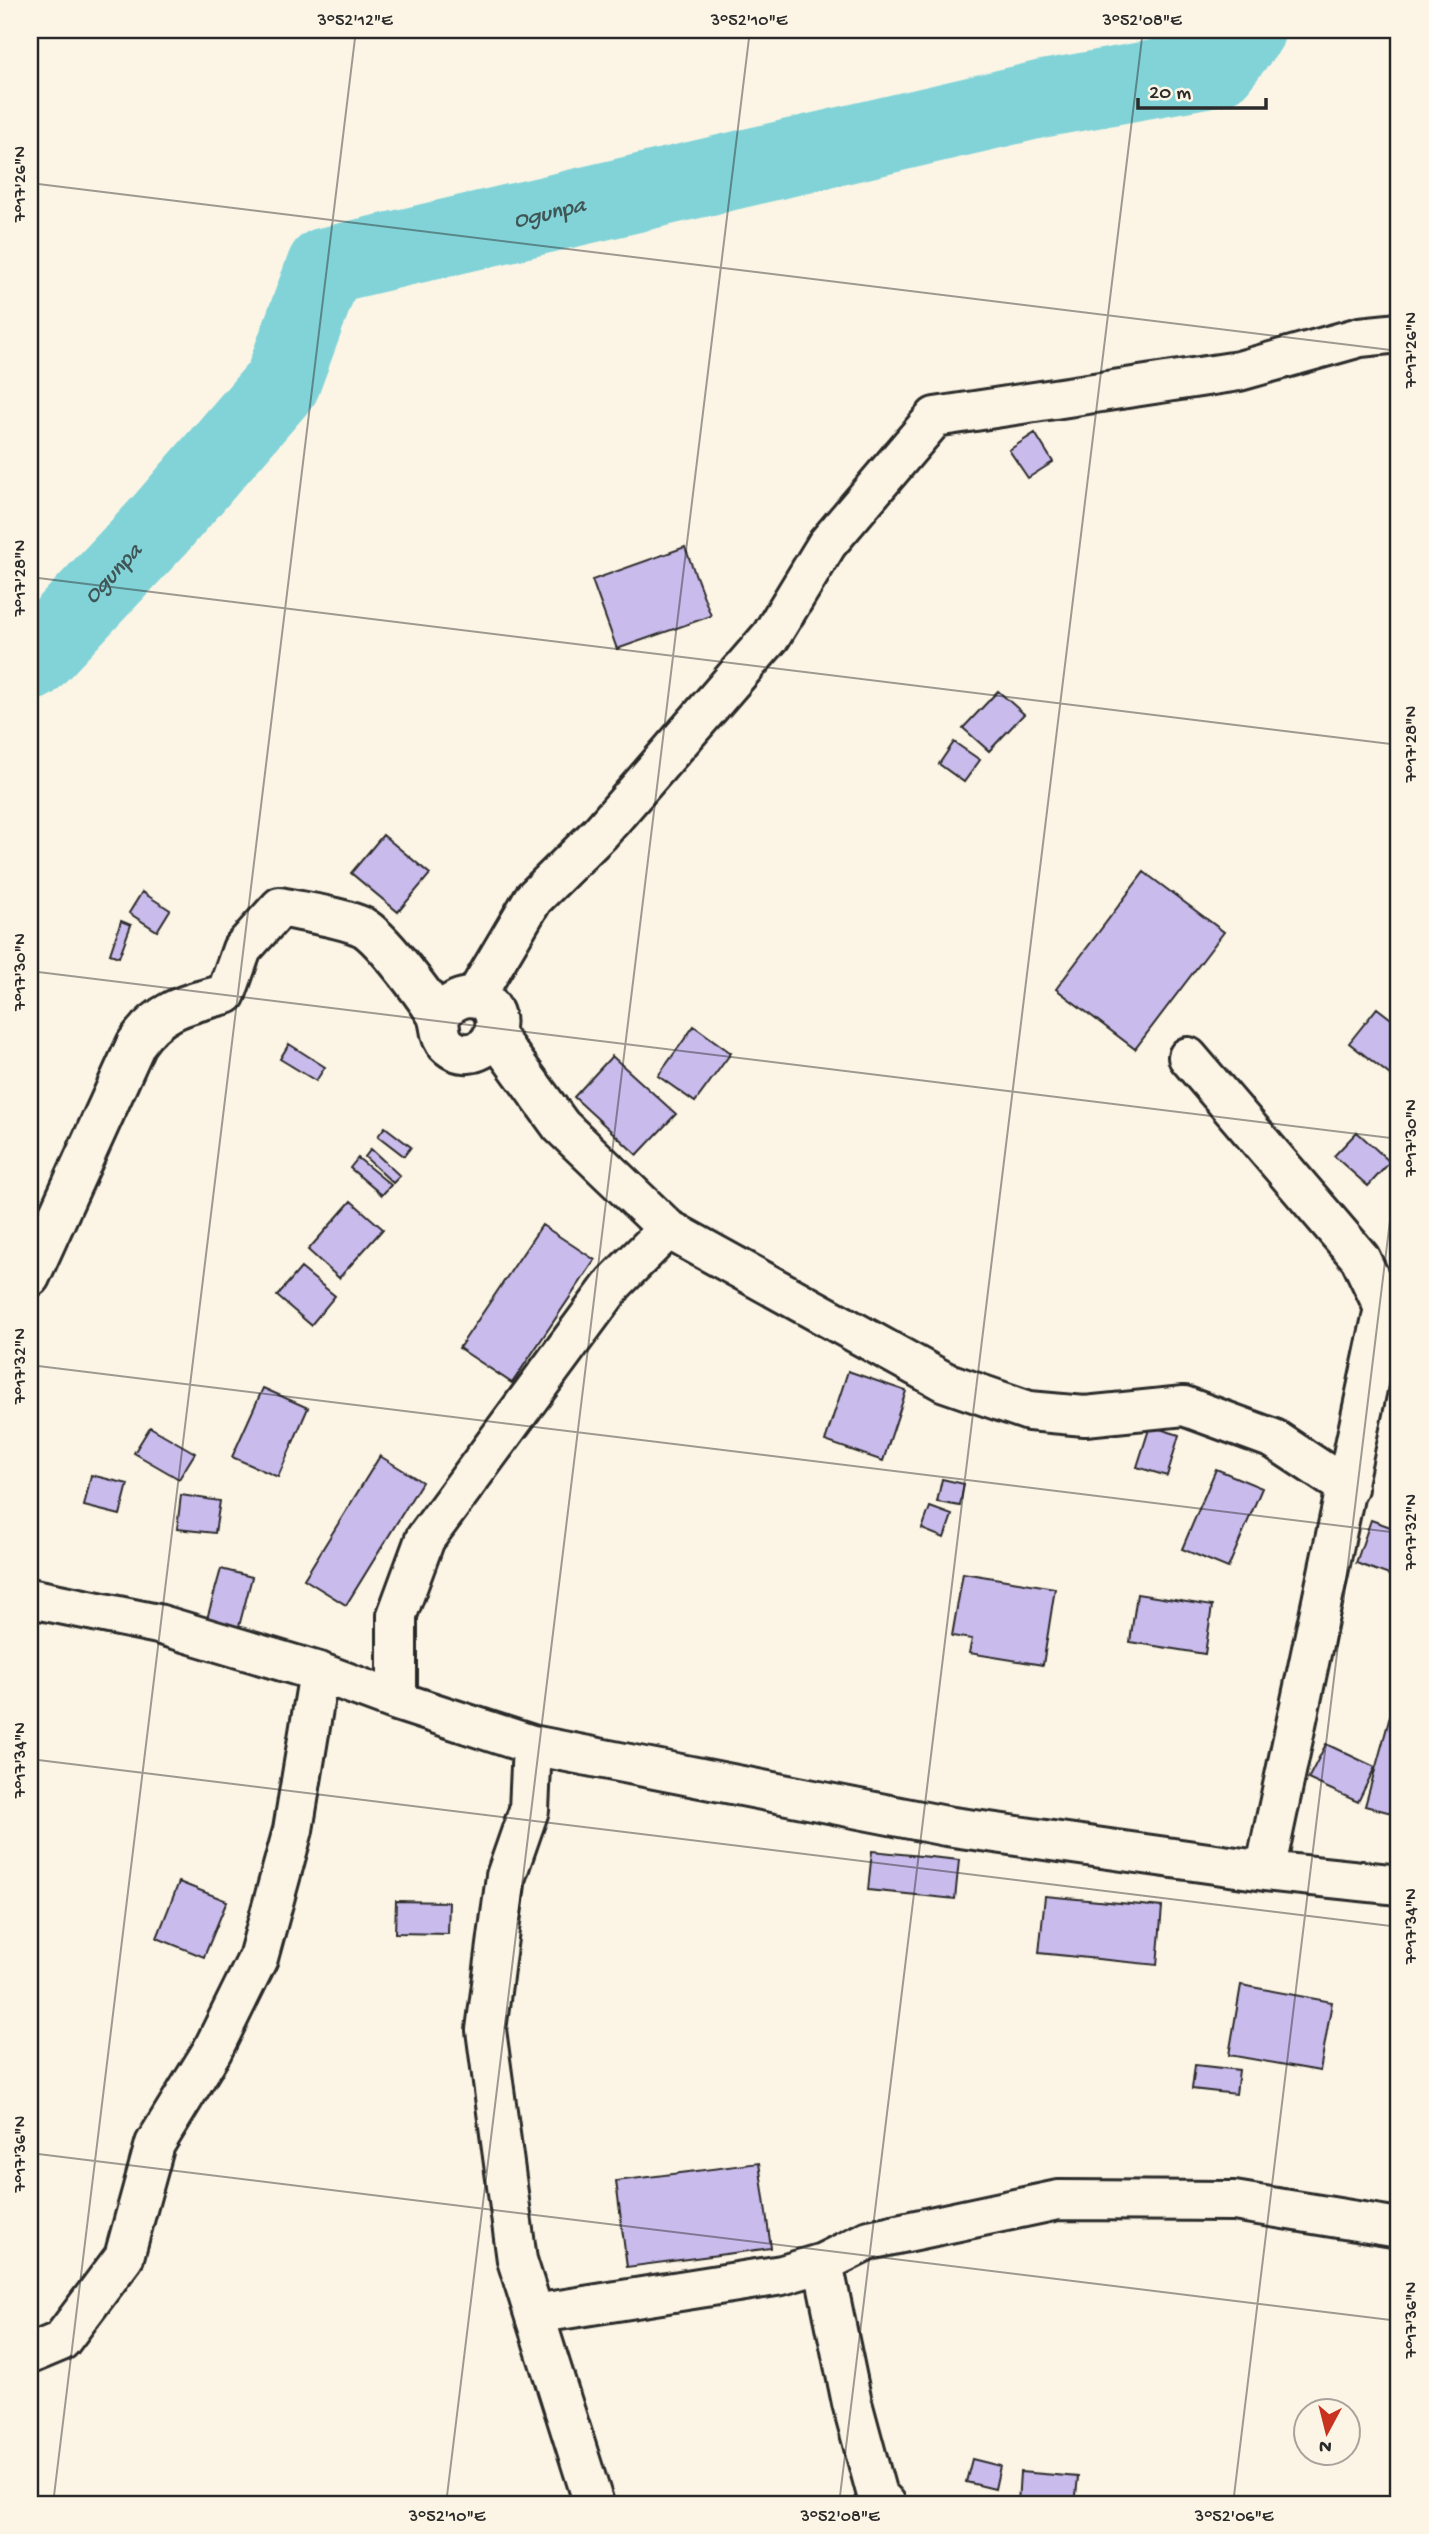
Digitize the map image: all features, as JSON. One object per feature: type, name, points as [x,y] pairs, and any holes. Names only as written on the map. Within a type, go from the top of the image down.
[{"type":"street","points":[[30,1277],[136,1044],[149,1023],[184,1004],[226,995],[242,949],[280,908],[364,928],[418,985],[457,1005],[484,1001],[494,1016],[480,1044],[458,1052],[444,1043],[438,1027],[457,1005],[533,899],[600,833],[771,636],[827,544],[935,417],[1239,371],[1360,337],[1399,333]]},
{"type":"street","points":[[480,1044],[533,1084],[561,1126],[668,1229],[945,1382],[1029,1411],[1085,1416],[1184,1406],[1274,1439],[1348,1488]]},
{"type":"street","points":[[1188,1057],[1360,1258],[1384,1308],[1265,1871]]},
{"type":"street","points":[[397,1701],[397,1615],[425,1539],[614,1283],[668,1229]]},
{"type":"street","points":[[30,1598],[158,1623],[319,1672],[397,1701],[532,1745],[946,1826],[1265,1871],[1399,1885]]},
{"type":"street","points":[[30,2354],[61,2341],[124,2257],[155,2144],[212,2051],[258,1958],[293,1830],[319,1672]]},
{"type":"street","points":[[532,1745],[529,1810],[506,1876],[486,2030],[517,2260],[594,2504]]},
{"type":"street","points":[[534,2314],[782,2275],[823,2263],[869,2241],[1058,2200],[1234,2201],[1399,2228]]},
{"type":"street","points":[[823,2263],[852,2403],[877,2495],[886,2504]]},
{"type":"building","points":[[1035,433],[1053,462],[1028,478],[1009,450]]},
{"type":"building","points":[[685,547],[711,616],[617,649],[592,580]]},
{"type":"building","points":[[998,691],[1024,714],[989,751],[963,728]]},
{"type":"building","points":[[954,742],[980,760],[964,782],[939,764]]},
{"type":"building","points":[[383,835],[430,874],[398,912],[351,873]]},
{"type":"building","points":[[1144,872],[1224,932],[1135,1049],[1056,989]]},
{"type":"building","points":[[142,892],[170,910],[157,931],[129,913]]},
{"type":"building","points":[[121,921],[131,925],[119,957],[110,954]]},
{"type":"building","points":[[1377,1008],[1399,1025],[1399,1082],[1349,1043]]},
{"type":"building","points":[[694,1026],[731,1053],[695,1102],[658,1076]]},
{"type":"building","points":[[289,1044],[325,1067],[316,1081],[280,1059]]},
{"type":"building","points":[[612,1056],[676,1114],[637,1155],[574,1097]]},
{"type":"building","points":[[385,1127],[411,1147],[404,1156],[378,1136]]},
{"type":"building","points":[[1357,1132],[1390,1162],[1368,1186],[1334,1156]]},
{"type":"building","points":[[371,1149],[400,1176],[393,1183],[365,1157]]},
{"type":"building","points":[[358,1158],[391,1185],[382,1195],[350,1168]]},
{"type":"building","points":[[351,1201],[383,1229],[339,1278],[308,1250]]},
{"type":"building","points":[[542,1225],[595,1260],[512,1383],[459,1348]]},
{"type":"building","points":[[301,1268],[335,1296],[311,1325],[277,1296]]},
{"type":"building","points":[[848,1371],[906,1391],[883,1461],[825,1441]]},
{"type":"building","points":[[263,1388],[308,1408],[278,1477],[232,1457]]},
{"type":"building","points":[[1150,1426],[1179,1435],[1167,1476],[1137,1467]]},
{"type":"building","points":[[150,1427],[195,1453],[179,1479],[134,1453]]},
{"type":"building","points":[[380,1456],[422,1482],[346,1605],[304,1579]]},
{"type":"building","points":[[1216,1469],[1262,1488],[1228,1568],[1182,1549]]},
{"type":"building","points":[[91,1475],[128,1484],[120,1515],[84,1506]]},
{"type":"building","points":[[942,1479],[964,1484],[960,1506],[937,1502]]},
{"type":"building","points":[[181,1495],[220,1501],[215,1533],[177,1529]]},
{"type":"building","points":[[930,1507],[952,1515],[944,1538],[922,1529]]},
{"type":"building","points":[[1371,1520],[1399,1530],[1399,1547],[1389,1575],[1356,1563]]},
{"type":"building","points":[[221,1569],[252,1577],[237,1634],[205,1626]]},
{"type":"building","points":[[963,1573],[1055,1588],[1043,1665],[969,1653],[972,1639],[952,1636]]},
{"type":"building","points":[[1137,1594],[1212,1606],[1205,1654],[1130,1642]]},
{"type":"building","points":[[1399,1684],[1399,1815],[1365,1806]]},
{"type":"building","points":[[1326,1744],[1375,1767],[1358,1802],[1308,1779]]},
{"type":"building","points":[[872,1851],[959,1860],[955,1899],[868,1890]]},
{"type":"building","points":[[179,1882],[227,1901],[204,1957],[157,1938]]},
{"type":"building","points":[[1045,1896],[1162,1907],[1157,1965],[1039,1953]]},
{"type":"building","points":[[396,1901],[449,1902],[448,1934],[395,1933]]},
{"type":"building","points":[[1241,1985],[1332,2002],[1320,2071],[1229,2055]]},
{"type":"building","points":[[1195,2065],[1239,2070],[1236,2094],[1192,2089]]},
{"type":"building","points":[[759,2163],[771,2248],[627,2267],[616,2181]]},
{"type":"building","points":[[972,2459],[1000,2466],[995,2489],[966,2482]]},
{"type":"building","points":[[1020,2472],[1078,2477],[1075,2504],[1018,2504]]},
{"type":"waterway","name":"Ogunpa","points":[[30,663],[157,528],[282,383],[325,266],[1042,99],[1218,67],[1247,30]]}]
